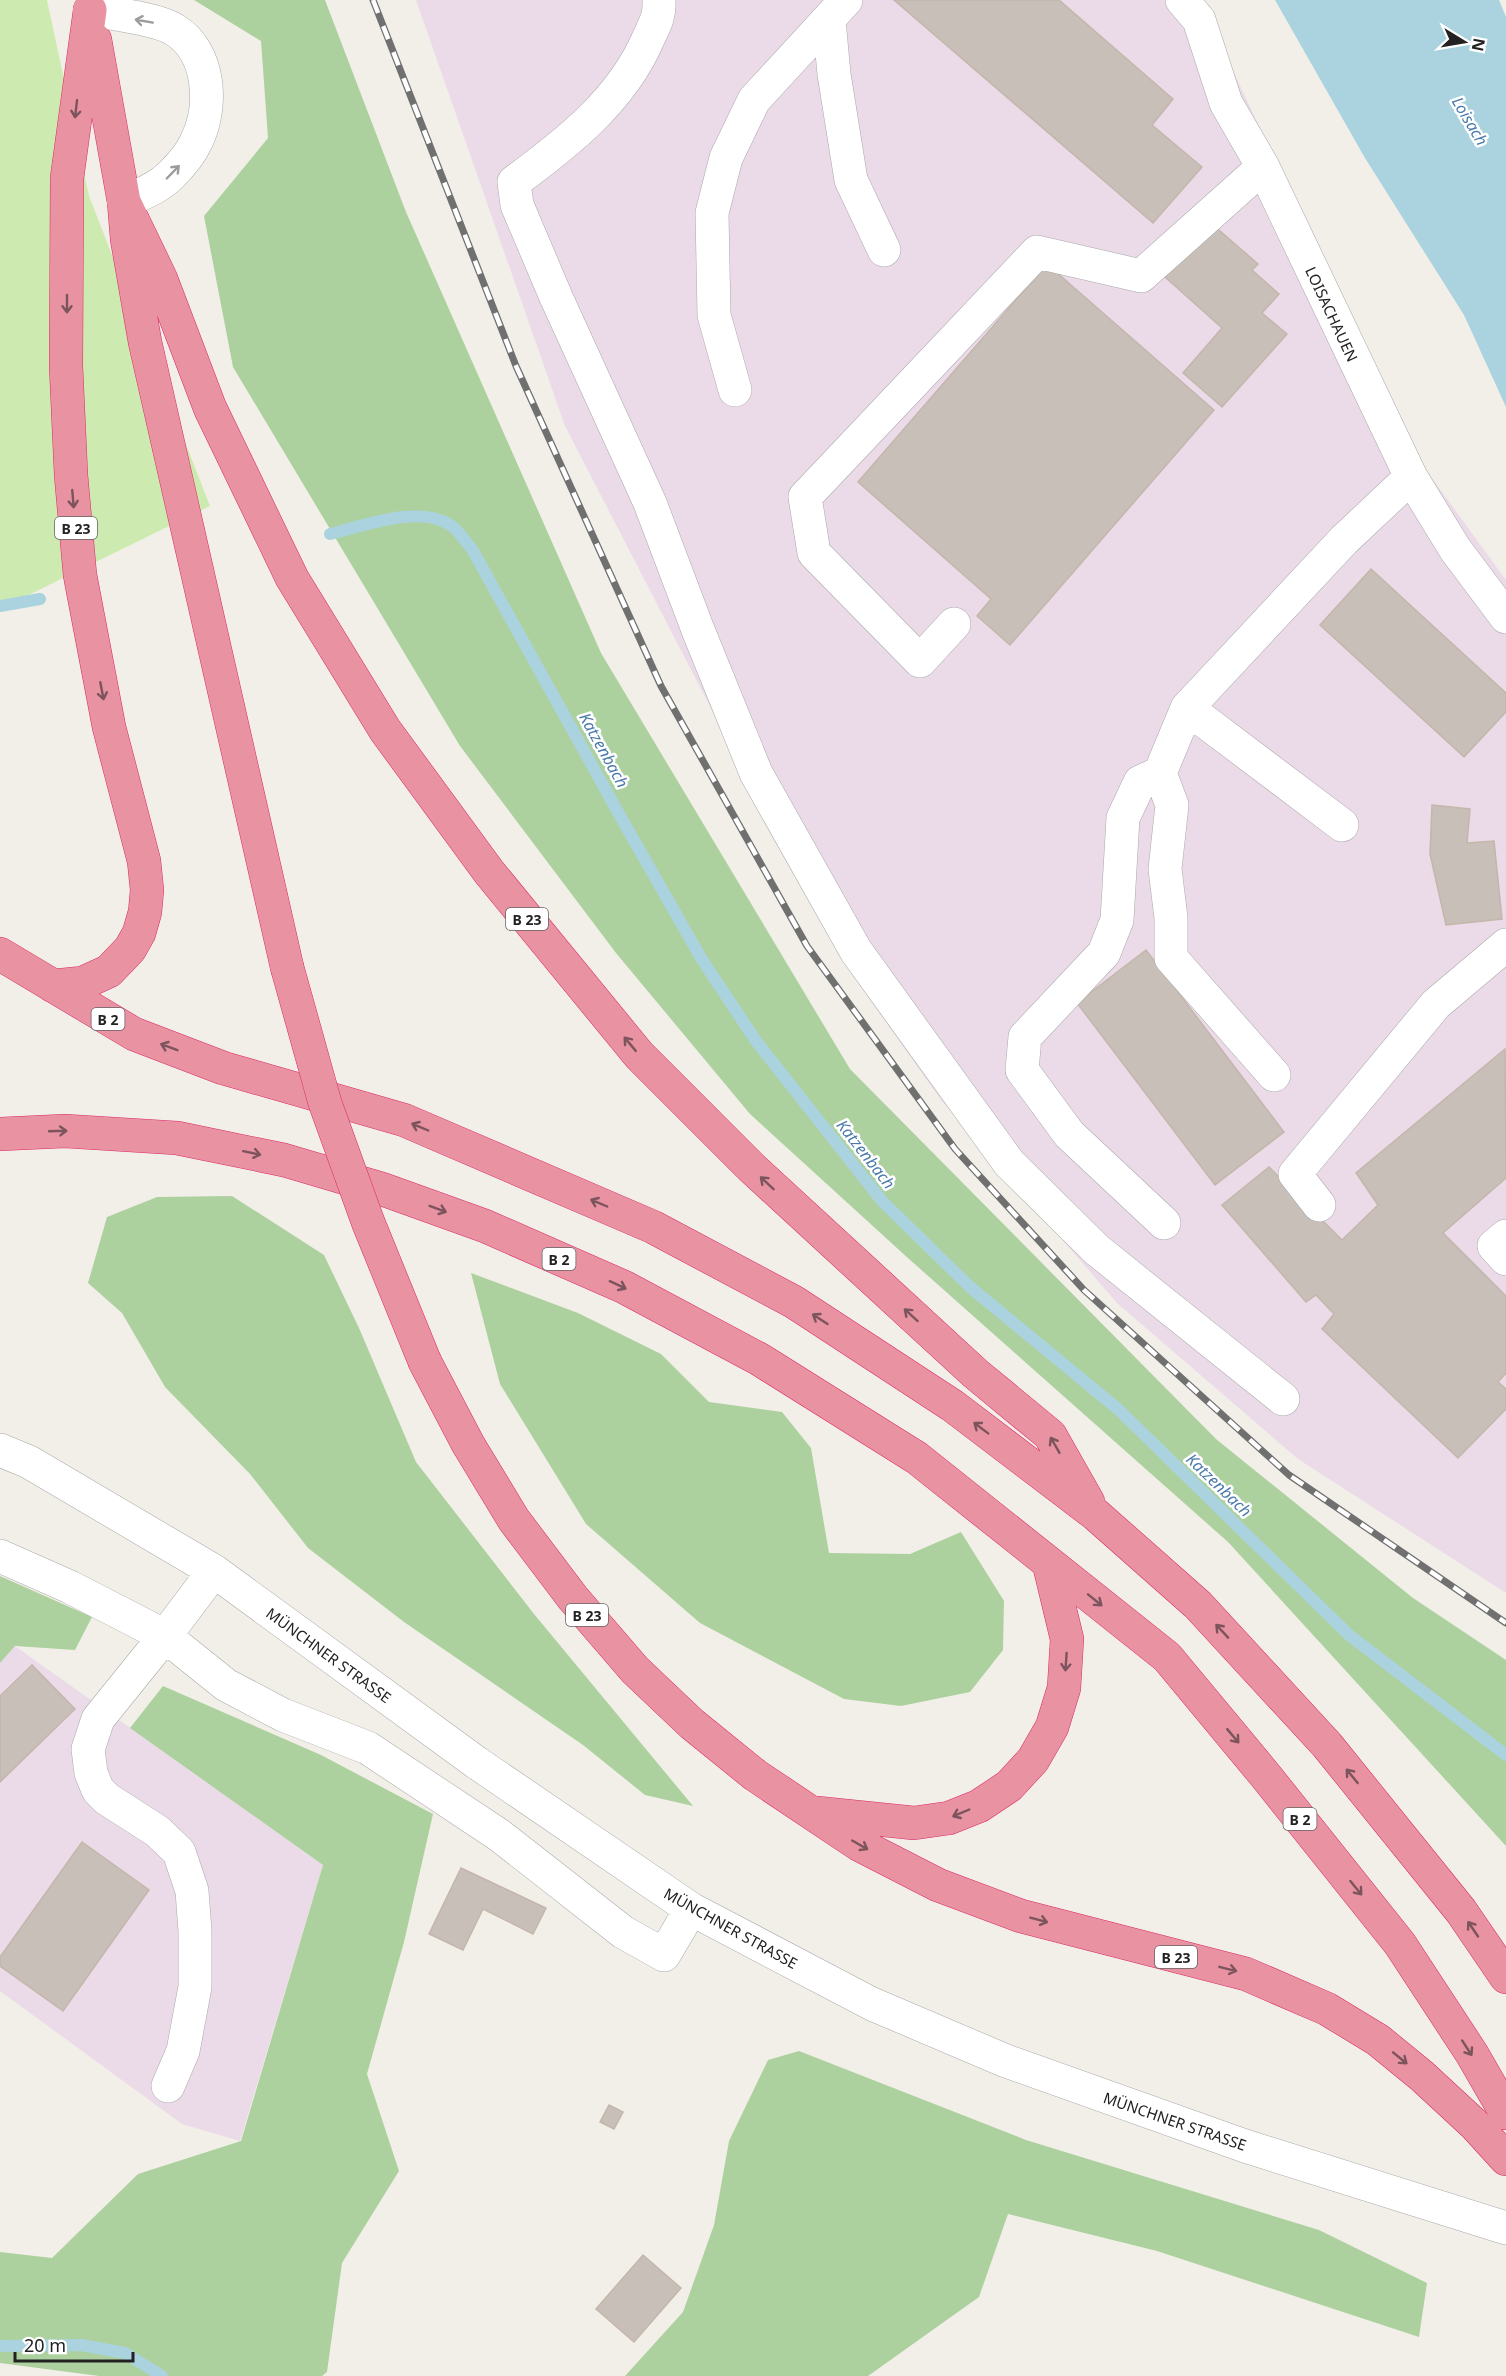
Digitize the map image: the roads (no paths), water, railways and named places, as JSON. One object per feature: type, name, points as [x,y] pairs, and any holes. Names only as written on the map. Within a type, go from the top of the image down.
[{"type":"highway","name":"B 23","points":[[89,5],[124,202],[127,239],[145,342],[287,967],[329,1114],[368,1222],[425,1362],[468,1444],[508,1510],[573,1598],[635,1670],[693,1724],[755,1775],[858,1844],[938,1885],[1021,1916],[1246,1974],[1327,2008],[1378,2040],[1422,2076],[1475,2125],[1506,2159]]},
{"type":"highway","name":"B 23","points":[[53,986],[83,983],[108,971],[130,949],[139,933],[146,912],[147,890],[144,861],[109,727],[80,575],[71,475],[66,366],[68,178],[89,5]]},
{"type":"highway","name":"B 23","points":[[124,202],[162,279],[210,408],[292,578],[385,730],[489,872],[639,1055],[752,1168],[976,1374],[1050,1436],[1095,1514]]},
{"type":"highway","name":"B 2","points":[[0,954],[134,1034],[223,1068],[404,1120],[653,1227],[794,1302],[953,1406],[1095,1514],[1198,1605],[1327,1745],[1461,1911],[1506,1977]]},
{"type":"highway","name":"B 2","points":[[0,1134],[65,1131],[177,1138],[284,1160],[382,1189],[485,1226],[624,1287],[759,1359],[917,1458],[1167,1657],[1400,1944],[1472,2054],[1506,2113]]},
{"type":"highway","points":[[812,1812],[915,1823],[949,1818],[979,1806],[1009,1786],[1033,1760],[1052,1727],[1064,1688],[1067,1639],[1049,1564]]},
{"type":"street","points":[[658,0],[659,14],[639,62],[602,109],[514,182],[517,205],[556,297],[650,503],[756,773],[856,951],[1009,1163],[1097,1250],[1284,1399]]},
{"type":"street","name":"LOISACHAUEN","points":[[1182,0],[1199,20],[1226,103],[1263,167],[1411,477],[1455,549],[1506,617]]},
{"type":"street","points":[[89,5],[173,29],[191,43],[202,62],[206,85],[204,118],[196,142],[171,175],[155,188],[124,202]]},
{"type":"street","points":[[837,10],[834,74],[851,180],[884,250]]},
{"type":"street","points":[[735,390],[714,315],[712,213],[726,158],[754,100],[837,10]]},
{"type":"street","points":[[954,624],[920,660],[814,553],[805,497],[1037,252],[1141,276],[1263,167]]},
{"type":"street","points":[[1274,1075],[1172,958],[1165,869],[1172,805],[1160,773],[1187,708],[1344,540],[1411,477]]},
{"type":"street","points":[[1187,708],[1342,825]]},
{"type":"street","points":[[1160,773],[1140,782],[1123,818],[1117,920],[1104,953],[1024,1037],[1022,1070],[1069,1134],[1164,1223]]},
{"type":"street","points":[[1319,1205],[1295,1174],[1436,1004],[1506,945]]},
{"type":"street","points":[[1506,1236],[1494,1246],[1506,1259]]},
{"type":"street","name":"MÜNCHNER STRASSE","points":[[0,1450],[29,1462],[214,1570],[477,1763],[691,1909],[872,2004],[1006,2061],[1245,2146],[1491,2223]]},
{"type":"street","points":[[0,1556],[70,1587],[165,1636],[226,1685],[283,1715],[368,1748],[499,1835],[623,1932],[664,1955],[691,1909]]},
{"type":"street","points":[[168,2086],[183,2051],[195,1987],[192,1891],[179,1852],[157,1831],[107,1799],[98,1790],[91,1773],[88,1749],[98,1719],[165,1636],[214,1570]]},
{"type":"water","name":"Loisach","points":[[1275,0],[1499,0],[1506,17],[1506,407],[1464,315],[1365,158]]},
{"type":"waterway","name":"Katzenbach","points":[[330,534],[393,518],[410,517],[440,520],[456,529],[472,549],[701,958],[756,1041],[882,1201],[970,1287],[1119,1410],[1349,1635],[1506,1755]]},
{"type":"waterway","name":"Katzenbach","points":[[0,606],[40,599]]},
{"type":"waterway","points":[[0,2346],[81,2345],[125,2353],[162,2376]]},
{"type":"railway","points":[[373,0],[516,366],[661,686],[807,946],[955,1149],[1084,1290],[1289,1475],[1506,1623]]}]
